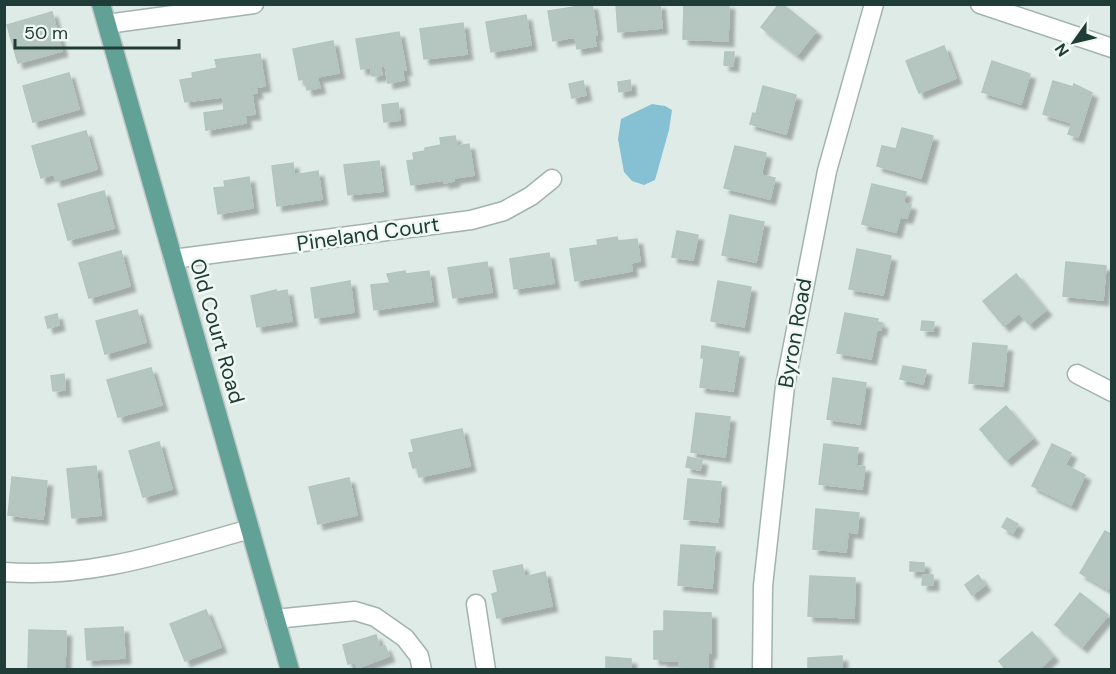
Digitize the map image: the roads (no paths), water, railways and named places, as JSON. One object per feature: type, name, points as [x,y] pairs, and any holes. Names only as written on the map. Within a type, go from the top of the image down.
[{"type":"main road","name":"Old Court Road","points":[[101,4],[290,669]]},
{"type":"street","points":[[107,24],[153,11],[254,4]]},
{"type":"street","name":"Byron Road","points":[[762,669],[763,586],[785,386],[827,171],[874,4]]},
{"type":"street","points":[[980,4],[1112,48]]},
{"type":"street","name":"Pineland Court","points":[[173,259],[471,220],[504,211],[531,196],[552,179]]},
{"type":"street","points":[[1077,374],[1112,392]]},
{"type":"street","points":[[4,572],[34,574],[78,572],[129,563],[250,529]]},
{"type":"street","points":[[476,604],[486,669]]},
{"type":"street","points":[[275,619],[355,610],[375,617],[405,638],[418,656],[422,669]]},
{"type":"water","points":[[652,104],[665,106],[672,110],[669,130],[655,180],[644,185],[632,181],[624,172],[618,139],[621,119]]}]
